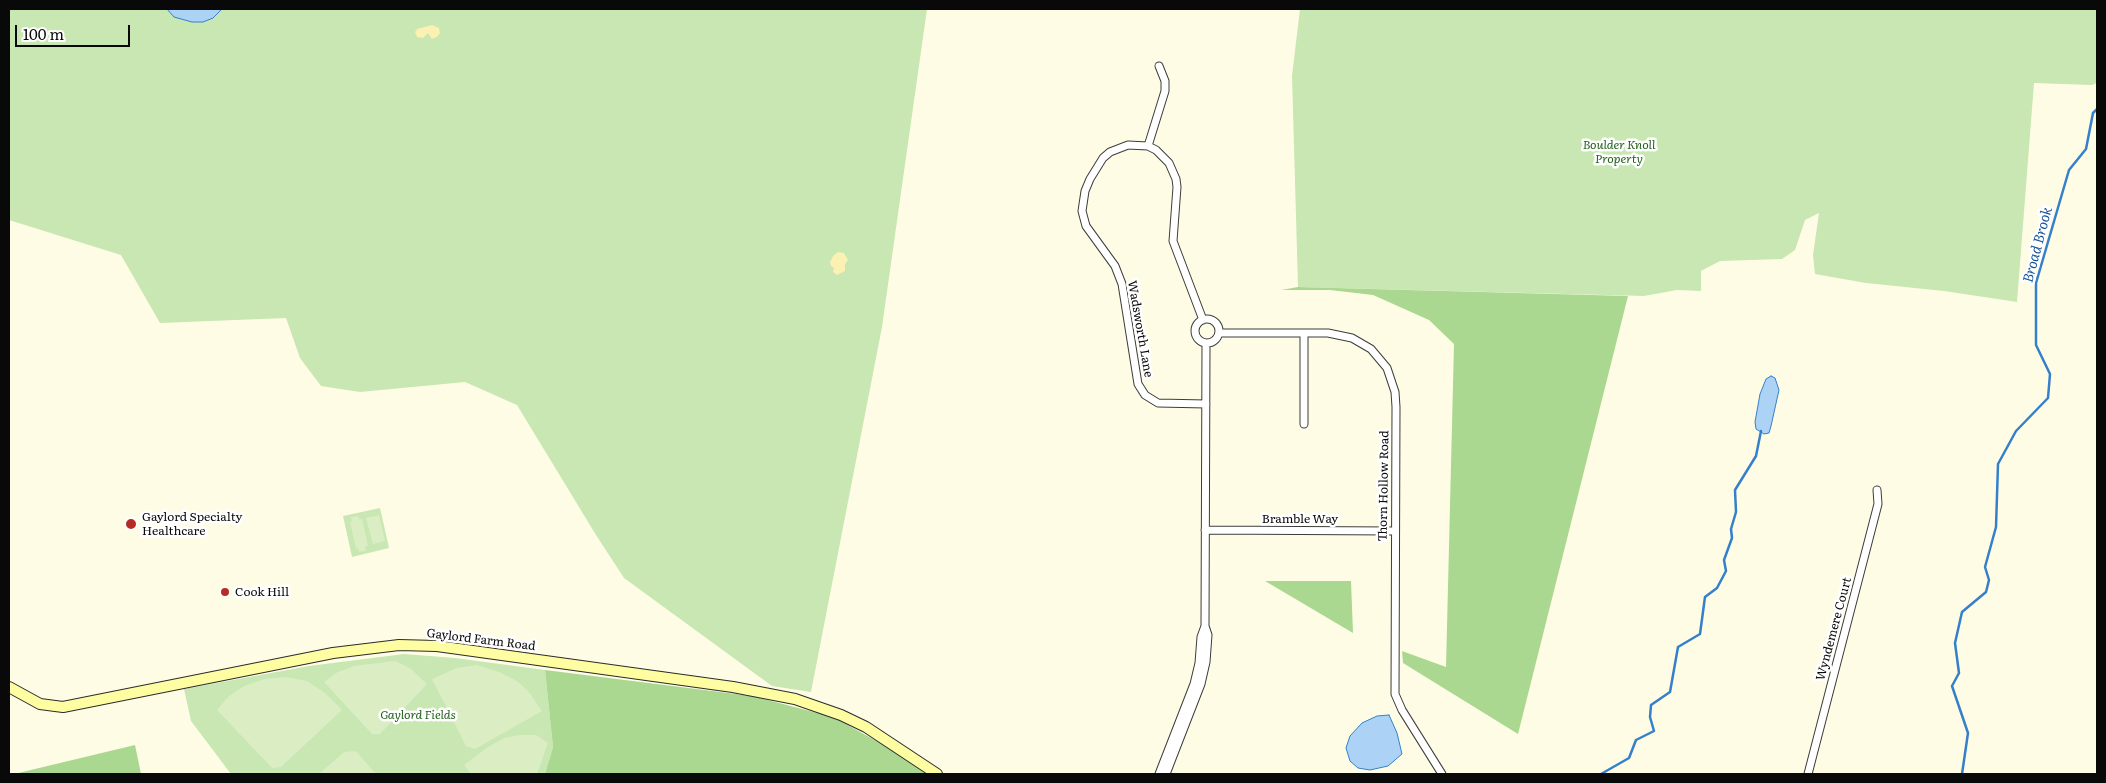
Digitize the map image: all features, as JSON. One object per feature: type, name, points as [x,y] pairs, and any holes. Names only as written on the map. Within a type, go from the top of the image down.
[{"type":"street","points":[[1160,66],[1165,81],[1165,91],[1148,146],[1156,150],[1169,163],[1176,178],[1172,241],[1202,320]]},
{"type":"street","name":"Wadsworth Lane","points":[[1148,146],[1137,144],[1119,148],[1103,158],[1085,191],[1082,211],[1092,236],[1115,266],[1122,284],[1135,376],[1143,392],[1158,403],[1206,404]]},
{"type":"street","points":[[1202,320],[1214,321],[1219,332],[1214,341],[1206,343],[1199,341],[1195,331],[1197,324],[1202,320]]},
{"type":"street","name":"Thorn Hollow Road","points":[[1219,332],[1333,334],[1359,340],[1380,358],[1392,377],[1396,407],[1394,531],[1395,694],[1402,710],[1442,774]]},
{"type":"street","points":[[1304,333],[1304,424]]},
{"type":"street","points":[[1166,774],[1201,684],[1206,662],[1208,635],[1205,626],[1206,343]]},
{"type":"street","name":"Wyndemere Court","points":[[1808,774],[1878,504],[1877,490]]},
{"type":"street","name":"Bramble Way","points":[[1205,530],[1394,531]]},
{"type":"street","points":[[1159,774],[1194,684],[1199,663],[1201,637],[1205,626]]},
{"type":"street","name":"Gaylord Farm Road","points":[[9,687],[40,704],[63,707],[342,652],[399,645],[437,646],[714,684],[795,699],[840,715],[866,727],[937,774]]},
{"type":"green space","points":[[9,9],[927,9],[882,327],[811,692],[772,686],[624,578],[517,405],[465,382],[360,392],[321,386],[300,358],[286,318],[160,323],[121,255],[9,220]]},
{"type":"green space","name":"Boulder Knoll Property","points":[[1300,9],[2097,9],[2097,83],[2092,85],[2034,83],[2017,302],[1944,291],[1866,283],[1815,274],[1813,255],[1819,213],[1805,220],[1795,250],[1782,259],[1720,261],[1701,271],[1701,291],[1677,290],[1644,296],[1298,287],[1292,76]]},
{"type":"green space","points":[[1298,287],[1628,296],[1518,734],[1403,663],[1402,651],[1446,667],[1454,344],[1429,320],[1373,295],[1330,290],[1281,290]]},
{"type":"green space","points":[[380,508],[389,548],[352,557],[343,516]]},
{"type":"green space","points":[[379,515],[385,541],[373,544],[366,518]]},
{"type":"green space","points":[[358,516],[359,519],[362,519],[368,546],[365,546],[366,551],[359,552],[358,548],[356,549],[350,522],[352,521],[351,517]]},
{"type":"green space","points":[[1265,581],[1351,581],[1353,633]]},
{"type":"green space","name":"Gaylord Fields","points":[[404,654],[455,658],[545,670],[553,747],[545,774],[231,774],[191,721],[184,689],[309,666]]},
{"type":"green space","points":[[395,661],[410,668],[427,684],[380,734],[372,734],[324,682],[336,673],[354,666]]},
{"type":"green space","points":[[477,665],[499,672],[517,681],[529,692],[542,711],[475,749],[466,746],[432,679],[457,668]]},
{"type":"green space","points":[[545,670],[752,696],[833,717],[891,749],[926,774],[545,774],[553,747]]},
{"type":"green space","points":[[285,677],[307,681],[325,693],[342,710],[281,767],[272,768],[217,710],[229,696],[244,686],[265,679]]},
{"type":"green space","points":[[536,735],[548,743],[537,774],[471,774],[464,765],[504,738]]},
{"type":"green space","points":[[135,745],[141,774],[14,774]]},
{"type":"green space","points":[[356,751],[376,774],[319,774],[344,752]]},
{"type":"sand","points":[[432,25],[439,28],[440,33],[437,37],[432,39],[428,33],[423,38],[417,37],[415,32],[417,29]]},
{"type":"sand","points":[[838,252],[844,253],[848,260],[845,264],[845,271],[837,275],[833,272],[834,268],[830,262]]},
{"type":"water","points":[[167,9],[222,9],[213,18],[203,22],[192,22],[174,17]]},
{"type":"water","points":[[1771,376],[1775,378],[1779,390],[1769,433],[1764,434],[1756,429],[1755,422],[1760,394],[1766,379]]},
{"type":"water","points":[[1389,715],[1397,733],[1402,754],[1388,766],[1370,770],[1358,768],[1350,761],[1346,748],[1350,736],[1362,723],[1377,716]]},
{"type":"waterway","name":"Broad Brook","points":[[1962,774],[1968,733],[1952,686],[1959,673],[1955,643],[1962,612],[1986,592],[1989,580],[1985,567],[1996,527],[1998,464],[2016,431],[2048,398],[2050,374],[2036,345],[2036,283],[2069,170],[2086,149],[2093,113],[2097,109]]},
{"type":"waterway","points":[[1601,774],[1629,758],[1636,740],[1654,731],[1650,717],[1651,705],[1670,692],[1678,647],[1700,634],[1705,597],[1717,588],[1726,571],[1724,560],[1732,538],[1731,529],[1736,512],[1735,490],[1756,456],[1761,431]]},
{"type":"place","name":"Gaylord Specialty Healthcare","points":[[131,524]]},
{"type":"place","name":"Cook Hill","points":[[225,592]]}]
